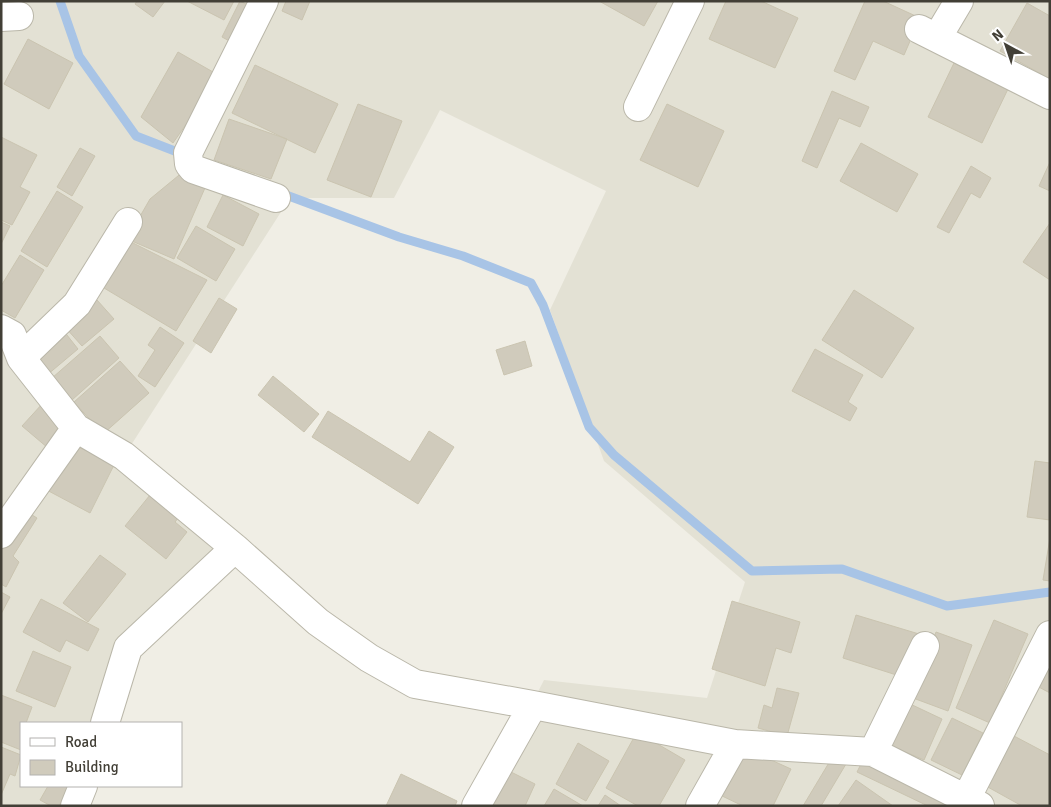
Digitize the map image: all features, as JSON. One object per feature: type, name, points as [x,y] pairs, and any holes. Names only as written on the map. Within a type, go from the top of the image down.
[{"type":"street","points":[[264,1],[188,153],[189,164],[193,169],[276,198]]},
{"type":"street","points":[[638,107],[690,1]]},
{"type":"street","points":[[959,1],[928,33],[1050,95]]},
{"type":"street","points":[[21,358],[77,304],[128,222]]},
{"type":"street","points":[[1,329],[12,335],[21,358],[76,428],[124,456],[235,548],[318,622],[370,658],[415,684],[735,744],[873,752],[973,803],[1050,635]]},
{"type":"street","points":[[1,534],[76,428]]},
{"type":"street","points":[[105,722],[128,648],[235,548]]},
{"type":"street","points":[[873,752],[925,646]]},
{"type":"street","points":[[476,806],[533,705]]},
{"type":"street","points":[[700,806],[735,744]]},
{"type":"street","points":[[75,806],[83,787]]},
{"type":"shaded area","points":[[1,1],[1050,1],[1050,806],[480,806],[544,680],[707,698],[745,582],[604,461],[550,310],[606,191],[440,110],[394,198],[290,198],[124,456],[238,550],[137,645],[112,722],[20,722],[20,787],[92,787],[86,806],[1,806]]},
{"type":"building","points":[[137,1],[165,1],[153,17],[135,4]]},
{"type":"building","points":[[187,1],[234,1],[224,20]]},
{"type":"building","points":[[240,1],[256,9],[237,45],[222,37]]},
{"type":"building","points":[[286,1],[310,1],[302,20],[282,11]]},
{"type":"building","points":[[599,1],[658,1],[644,26]]},
{"type":"building","points":[[726,1],[761,1],[798,18],[775,68],[709,39]]},
{"type":"building","points":[[865,1],[883,1],[920,18],[904,55],[873,41],[855,80],[834,71]]},
{"type":"building","points":[[1027,3],[1050,16],[1050,79],[1000,51]]},
{"type":"building","points":[[28,39],[73,63],[49,109],[4,84]]},
{"type":"building","points":[[178,52],[220,76],[173,143],[141,117]]},
{"type":"building","points":[[954,63],[1008,89],[982,143],[928,117]]},
{"type":"building","points":[[255,65],[338,104],[315,153],[232,113]]},
{"type":"building","points":[[832,91],[869,107],[860,127],[839,118],[817,168],[802,161]]},
{"type":"building","points":[[358,104],[402,121],[371,197],[327,180]]},
{"type":"building","points":[[667,104],[724,131],[698,187],[640,160]]},
{"type":"building","points":[[229,119],[287,139],[271,179],[214,160]]},
{"type":"building","points":[[1,137],[37,155],[20,187],[30,192],[12,225],[1,220]]},
{"type":"building","points":[[861,143],[918,174],[897,212],[840,181]]},
{"type":"building","points":[[80,148],[95,156],[72,196],[57,187]]},
{"type":"building","points":[[1050,162],[1050,191],[1039,186]]},
{"type":"building","points":[[971,166],[991,178],[980,198],[971,193],[949,233],[937,227]]},
{"type":"building","points":[[184,171],[208,181],[174,259],[127,239],[150,199]]},
{"type":"building","points":[[57,191],[83,207],[47,267],[21,251]]},
{"type":"building","points":[[223,195],[259,214],[243,246],[207,227]]},
{"type":"building","points":[[1,222],[10,226],[1,244]]},
{"type":"building","points":[[1050,223],[1050,280],[1023,262]]},
{"type":"building","points":[[196,226],[235,249],[216,281],[177,258]]},
{"type":"building","points":[[125,239],[207,280],[176,331],[94,282]]},
{"type":"building","points":[[20,255],[44,270],[15,318],[1,310],[1,286]]},
{"type":"building","points":[[854,290],[914,328],[882,378],[822,340]]},
{"type":"building","points":[[219,298],[237,309],[211,353],[193,341]]},
{"type":"building","points":[[97,300],[114,319],[82,346],[65,327]]},
{"type":"building","points":[[160,327],[184,343],[155,387],[138,376],[155,350],[148,345]]},
{"type":"building","points":[[63,330],[78,349],[47,375],[32,356]]},
{"type":"building","points":[[100,336],[119,358],[72,400],[52,378]]},
{"type":"building","points":[[525,341],[532,366],[504,375],[496,350]]},
{"type":"building","points":[[815,349],[863,375],[848,402],[857,408],[850,421],[792,391]]},
{"type":"building","points":[[120,361],[149,393],[103,434],[74,402]]},
{"type":"building","points":[[273,376],[319,414],[304,432],[258,395]]},
{"type":"building","points":[[43,403],[68,426],[48,448],[22,426]]},
{"type":"building","points":[[328,411],[410,462],[429,431],[454,447],[418,504],[312,437]]},
{"type":"building","points":[[69,444],[116,461],[90,513],[43,488]]},
{"type":"building","points":[[1035,461],[1050,463],[1050,520],[1027,517]]},
{"type":"building","points":[[154,490],[182,513],[175,522],[187,532],[166,559],[125,526]]},
{"type":"building","points":[[24,510],[37,518],[13,556],[19,562],[6,587],[1,584],[1,546]]},
{"type":"building","points":[[1050,538],[1050,581],[1043,580]]},
{"type":"building","points":[[100,555],[126,574],[88,622],[63,603]]},
{"type":"building","points":[[1,592],[10,597],[1,614]]},
{"type":"building","points":[[41,599],[99,629],[88,651],[66,640],[60,652],[23,632]]},
{"type":"building","points":[[732,601],[800,622],[791,653],[776,648],[765,686],[712,669]]},
{"type":"building","points":[[856,615],[919,634],[906,678],[843,658]]},
{"type":"building","points":[[994,620],[1028,634],[990,723],[956,708]]},
{"type":"building","points":[[936,632],[972,645],[948,711],[913,698]]},
{"type":"building","points":[[33,651],[71,667],[55,707],[16,691]]},
{"type":"building","points":[[1050,659],[1050,693],[1035,685]]},
{"type":"building","points":[[777,688],[799,693],[787,736],[758,728],[764,705],[772,708]]},
{"type":"building","points":[[1,695],[32,707],[26,722],[20,722],[20,750],[1,742]]},
{"type":"building","points":[[906,702],[942,719],[924,760],[887,744]]},
{"type":"building","points":[[952,718],[983,733],[962,775],[931,760]]},
{"type":"building","points":[[637,732],[685,760],[659,806],[638,806],[606,788]]},
{"type":"building","points":[[1014,736],[1050,755],[1050,806],[1022,806],[986,786]]},
{"type":"building","points":[[578,743],[609,761],[586,801],[556,784]]},
{"type":"building","points":[[740,746],[791,769],[773,806],[743,806],[718,794]]},
{"type":"building","points":[[1,747],[20,755],[20,758],[15,776],[10,774],[1,795]]},
{"type":"building","points":[[866,754],[954,806],[928,806],[857,772]]},
{"type":"building","points":[[833,756],[846,764],[821,806],[803,806]]},
{"type":"building","points":[[507,770],[535,784],[525,806],[489,806]]},
{"type":"building","points":[[401,774],[457,801],[455,806],[386,806]]},
{"type":"building","points":[[856,780],[893,806],[838,806]]},
{"type":"building","points":[[47,787],[69,787],[59,806],[51,806],[40,800]]},
{"type":"building","points":[[554,789],[583,806],[544,806]]},
{"type":"building","points":[[605,795],[621,806],[598,806]]},
{"type":"waterway","points":[[60,1],[79,56],[136,136],[185,155]]},
{"type":"waterway","points":[[278,192],[399,237],[463,256],[531,283],[543,305],[589,427],[614,455],[752,571],[842,569],[947,606],[1050,592]]}]
